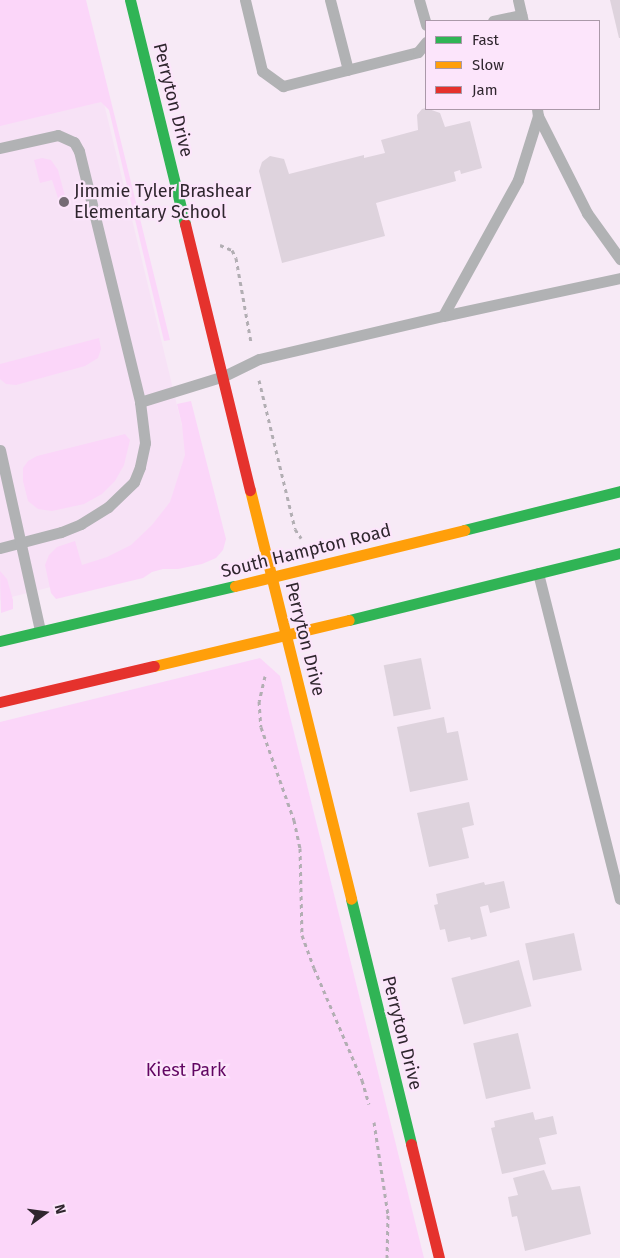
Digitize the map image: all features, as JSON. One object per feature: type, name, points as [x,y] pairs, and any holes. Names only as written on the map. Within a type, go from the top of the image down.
[{"type":"street","name":"Perryton Drive","points":[[130,0],[224,376],[439,1258]]},
{"type":"street","name":"South Hampton Road","points":[[0,642],[272,578],[620,491]]},
{"type":"street","points":[[0,702],[286,635],[620,553]]},
{"type":"lane","points":[[245,0],[262,71],[283,86],[418,52],[425,43]]},
{"type":"lane","points":[[330,0],[348,70]]},
{"type":"lane","points":[[419,0],[425,21]]},
{"type":"lane","points":[[503,20],[522,18],[518,0]]},
{"type":"lane","points":[[443,316],[518,180],[538,112]]},
{"type":"lane","points":[[538,112],[587,213],[620,259]]},
{"type":"lane","points":[[0,148],[58,134],[74,142],[79,151],[140,402],[145,443],[140,467],[134,482],[108,507],[81,524],[0,548]]},
{"type":"lane","points":[[140,402],[224,376],[259,359],[443,316],[620,278]]},
{"type":"lane","points":[[0,450],[40,632]]},
{"type":"lane","points":[[538,573],[620,899]]},
{"type":"path","points":[[265,675],[259,701],[261,728],[294,820],[300,848],[302,935],[314,968],[362,1080],[371,1108]]},
{"type":"path","points":[[373,1118],[388,1215],[387,1258]]},
{"type":"shaded area","name":"Jimmie Tyler Brashear Elementary School","points":[[0,0],[79,0],[211,546],[0,600]]},
{"type":"green space","points":[[0,0],[86,0],[170,340],[164,341],[109,110],[101,102],[0,126]]},
{"type":"green space","points":[[42,158],[51,160],[58,170],[65,196],[63,199],[58,198],[52,180],[40,183],[34,160]]},
{"type":"green space","points":[[99,338],[101,349],[98,358],[85,366],[16,385],[6,384],[0,379],[0,364]]},
{"type":"green space","points":[[191,401],[226,539],[223,550],[216,558],[202,564],[178,569],[163,569],[152,572],[143,578],[56,599],[51,593],[45,565],[49,555],[57,547],[75,541],[82,565],[107,557],[131,545],[152,525],[170,502],[185,455],[182,425],[177,404]]},
{"type":"green space","points":[[125,434],[130,440],[124,465],[115,481],[102,494],[84,504],[52,511],[38,509],[28,501],[23,481],[23,468],[28,461],[37,456]]},
{"type":"green space","points":[[0,571],[7,579],[13,600],[13,609],[1,613]]},
{"type":"green space","name":"Kiest Park","points":[[260,658],[280,676],[424,1258],[0,1258],[0,722]]},
{"type":"building","points":[[610,0],[620,0],[620,38],[619,38]]},
{"type":"building","points":[[422,109],[440,113],[445,127],[470,121],[482,168],[461,174],[460,170],[454,172],[456,181],[376,203],[385,236],[282,263],[259,171],[262,162],[270,156],[284,159],[289,174],[364,155],[364,158],[385,153],[381,140],[418,130],[417,115]]},
{"type":"building","points":[[421,658],[431,709],[394,716],[384,665]]},
{"type":"building","points":[[444,717],[447,733],[458,731],[468,780],[410,792],[397,727]]},
{"type":"building","points":[[469,802],[474,825],[462,828],[469,858],[429,867],[417,813]]},
{"type":"building","points":[[504,881],[510,908],[490,913],[488,905],[480,907],[487,936],[471,940],[470,937],[448,942],[445,929],[440,930],[434,905],[438,904],[436,894],[484,882],[485,885]]},
{"type":"building","points":[[574,933],[582,970],[533,981],[525,943]]},
{"type":"building","points":[[519,960],[531,1006],[464,1024],[451,978]]},
{"type":"building","points":[[518,1033],[531,1089],[486,1099],[473,1043]]},
{"type":"building","points":[[533,1112],[535,1120],[553,1116],[557,1134],[539,1138],[546,1164],[502,1174],[491,1128],[495,1127],[494,1121]]},
{"type":"building","points":[[544,1170],[552,1190],[580,1186],[591,1234],[525,1251],[517,1216],[512,1217],[508,1197],[518,1195],[513,1178]]},
{"type":"traffic: fast","points":[[130,0],[185,224]]},
{"type":"traffic: fast","points":[[464,530],[620,491]]},
{"type":"traffic: fast","points":[[349,620],[620,553]]},
{"type":"traffic: fast","points":[[0,641],[235,586]]},
{"type":"traffic: fast","points":[[351,899],[411,1144]]},
{"type":"traffic: slow","points":[[250,490],[351,899]]},
{"type":"traffic: slow","points":[[235,586],[464,530]]},
{"type":"traffic: slow","points":[[154,666],[349,620]]},
{"type":"traffic: jam","points":[[185,224],[250,490]]},
{"type":"traffic: jam","points":[[0,702],[154,666]]},
{"type":"traffic: jam","points":[[411,1144],[439,1258]]},
{"type":"place","name":"Jimmie Tyler Brashear Elementary School","points":[[64,202]]}]
